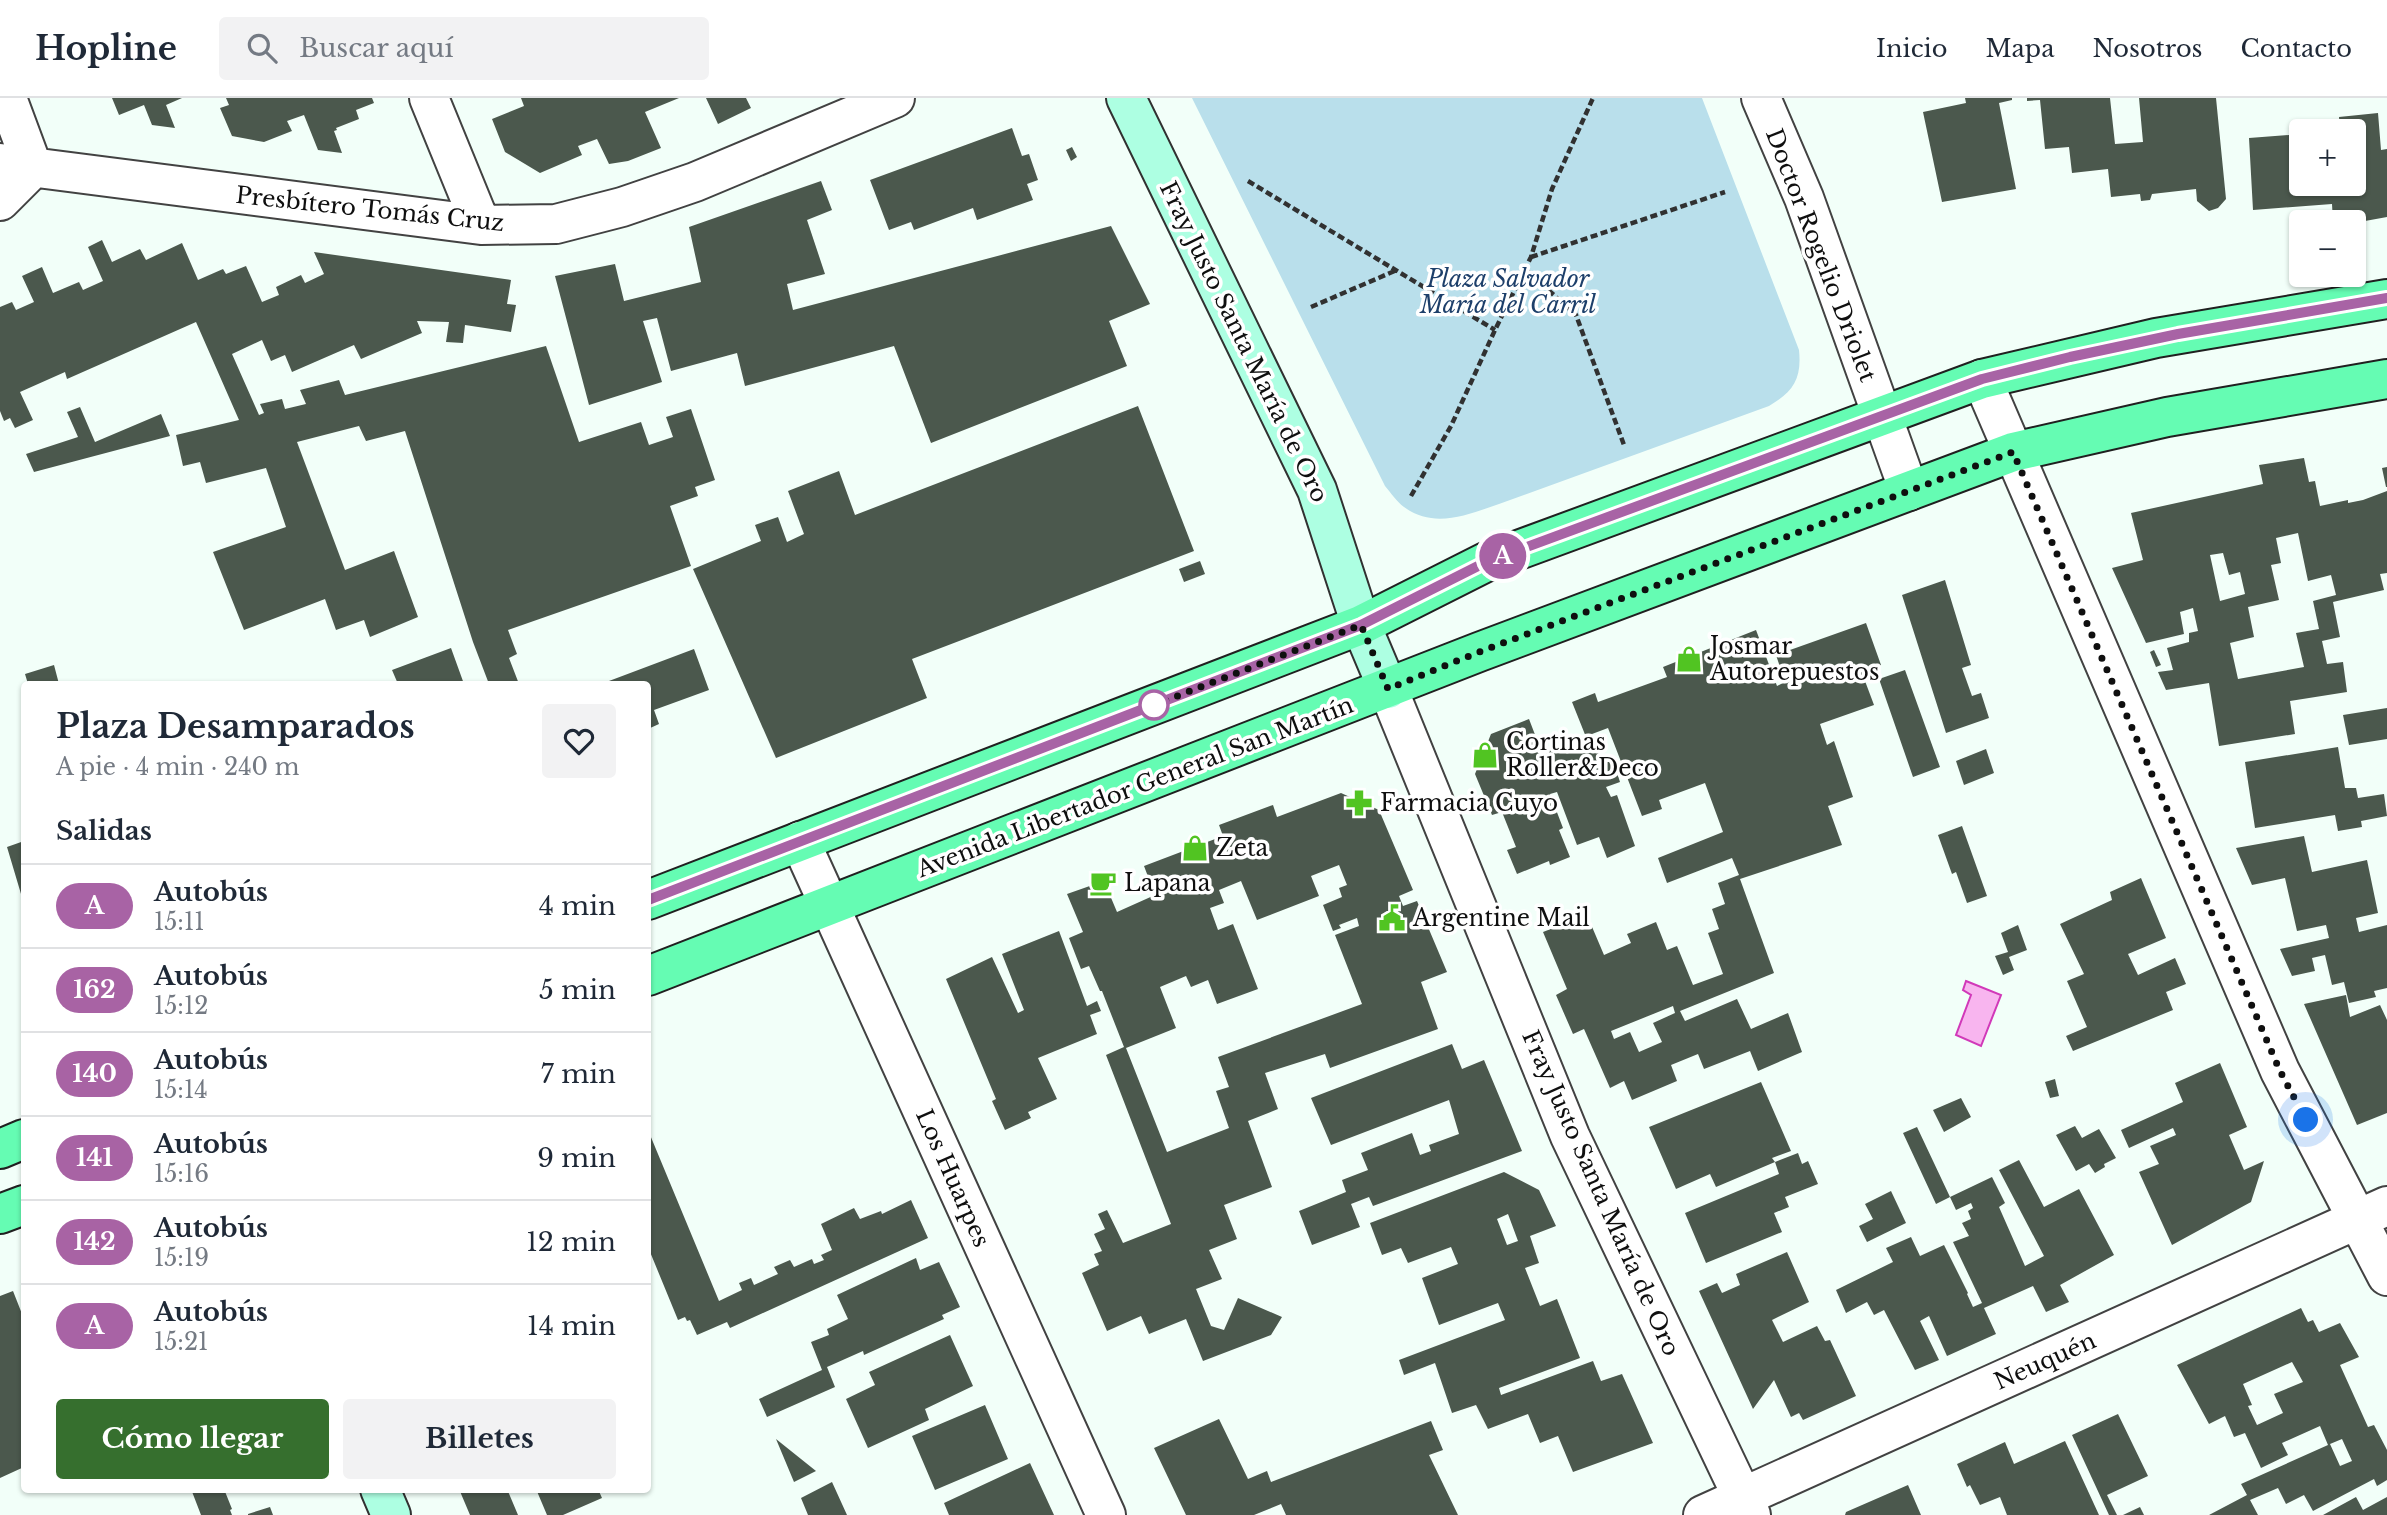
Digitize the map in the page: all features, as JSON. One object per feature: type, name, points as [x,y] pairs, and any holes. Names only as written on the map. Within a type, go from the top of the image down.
[{"type":"main road","name":"Fray Justo Santa María de Oro","points":[[1126,98],[1317,490],[1361,625],[1388,689]]},
{"type":"main road","points":[[651,899],[1361,625],[1486,562],[1982,379],[2178,334],[2387,299]]},
{"type":"main road","name":"Avenida Libertador General San Martín","points":[[651,975],[1479,652],[2013,452],[2189,412],[2387,379]]},
{"type":"main road","points":[[0,1149],[21,1140]]},
{"type":"main road","points":[[0,1214],[21,1206]]},
{"type":"main road","points":[[382,1493],[391,1515]]},
{"type":"street","points":[[0,201],[17,165],[7,98]]},
{"type":"street","points":[[429,98],[481,225]]},
{"type":"street","name":"Presbítero Tomás Cruz","points":[[17,165],[481,225],[556,224],[622,207],[695,182],[895,98]]},
{"type":"street","name":"Doctor Rogelio Driolet","points":[[1761,98],[1804,198],[1909,491]]},
{"type":"street","points":[[1982,379],[2280,1071],[2372,1213],[2387,1276]]},
{"type":"street","name":"Fray Justo Santa María de Oro","points":[[1388,689],[1570,1136],[1747,1506]]},
{"type":"street","name":"Los Huarpes","points":[[800,841],[1106,1515]]},
{"type":"street","name":"Neuquén","points":[[1703,1515],[1747,1506],[2372,1213]]},
{"type":"path","points":[[1411,496],[1451,426],[1494,330],[1531,257],[1552,189],[1592,98]]},
{"type":"path","points":[[1248,181],[1494,330]]},
{"type":"path","points":[[1531,257],[1725,192]]},
{"type":"path","points":[[1525,269],[1576,315],[1624,445]]},
{"type":"path","points":[[1311,307],[1397,270]]},
{"type":"green space","name":"Plaza Salvador María del Carril","points":[[1192,98],[1702,98],[1799,350],[1799,369],[1794,384],[1769,406],[1487,508],[1463,516],[1439,519],[1415,514],[1401,505],[1385,486]]},
{"type":"shaded area","points":[[1966,981],[2001,995],[1981,1046],[1956,1035],[1971,995],[1963,990]]},
{"type":"building","points":[[112,98],[182,98],[166,105],[175,128],[152,125],[144,105],[119,115]]},
{"type":"building","points":[[226,98],[372,98],[374,103],[356,110],[359,119],[334,131],[342,153],[318,150],[304,115],[287,121],[292,131],[264,142],[232,136],[220,108],[229,105]]},
{"type":"building","points":[[521,98],[679,98],[645,112],[661,148],[628,161],[609,164],[597,139],[578,146],[582,155],[540,173],[505,152],[492,119],[524,106]]},
{"type":"building","points":[[706,98],[746,98],[751,108],[718,124]]},
{"type":"building","points":[[1965,98],[2012,98],[1999,103],[2016,189],[1942,202],[1923,112],[1966,103]]},
{"type":"building","points":[[2027,98],[2110,98],[2115,144],[2143,142],[2139,98],[2216,98],[2226,199],[2218,208],[2209,211],[2197,201],[2196,189],[2152,194],[2150,200],[2141,201],[2140,194],[2111,197],[2108,169],[2072,173],[2069,147],[2045,149],[2040,100],[2027,101]]},
{"type":"building","points":[[2378,113],[2381,150],[2387,149],[2387,217],[2366,221],[2366,210],[2332,210],[2332,204],[2253,210],[2249,138],[2289,135],[2289,196],[2366,196],[2366,119],[2339,117]]},
{"type":"building","points":[[1012,128],[1022,156],[1029,154],[1038,180],[1027,184],[1033,200],[977,220],[973,208],[914,230],[911,222],[889,230],[870,180]]},
{"type":"building","points":[[1072,147],[1077,157],[1071,161],[1066,150]]},
{"type":"building","points":[[821,181],[832,210],[807,220],[825,274],[787,284],[793,310],[1111,226],[1150,304],[1109,321],[1127,366],[931,443],[894,346],[745,386],[737,353],[671,371],[657,318],[643,321],[662,382],[589,405],[555,276],[615,264],[624,301],[701,282],[689,227]]},
{"type":"building","points":[[102,240],[112,262],[140,249],[146,260],[182,243],[198,280],[223,269],[226,274],[246,266],[262,302],[279,295],[276,287],[301,275],[305,283],[324,274],[314,252],[511,280],[507,304],[516,305],[511,332],[465,325],[463,343],[446,342],[449,322],[417,321],[422,333],[361,359],[354,345],[292,372],[285,355],[271,361],[262,340],[232,354],[259,415],[264,413],[260,404],[282,399],[285,409],[306,404],[300,390],[339,380],[345,395],[546,346],[579,442],[641,422],[649,445],[673,437],[666,417],[691,409],[715,480],[695,487],[698,496],[670,506],[691,566],[508,630],[517,654],[509,658],[518,681],[488,681],[405,431],[366,441],[359,426],[297,442],[345,570],[394,551],[418,617],[370,637],[364,620],[336,630],[325,599],[244,630],[213,552],[286,527],[266,468],[206,483],[200,462],[183,466],[176,435],[239,420],[196,322],[67,379],[65,372],[20,392],[33,420],[15,428],[10,418],[4,421],[0,411],[0,307],[12,302],[16,310],[34,302],[22,276],[42,267],[53,293],[79,282],[83,290],[103,281],[88,247]]},
{"type":"building","points":[[1138,406],[1194,551],[912,659],[927,698],[776,758],[693,569],[761,541],[755,525],[778,517],[787,542],[804,534],[788,491],[839,471],[855,515]]},
{"type":"building","points":[[80,407],[95,442],[161,414],[170,436],[34,472],[26,454],[78,437],[67,412]]},
{"type":"building","points":[[2304,458],[2309,482],[2315,481],[2320,506],[2363,500],[2387,491],[2387,573],[2380,574],[2384,590],[2333,602],[2340,637],[2322,641],[2327,664],[2343,662],[2347,692],[2290,701],[2295,734],[2219,746],[2209,683],[2166,690],[2158,672],[2173,670],[2167,648],[2189,642],[2189,633],[2198,631],[2193,608],[2180,612],[2184,634],[2146,643],[2112,568],[2143,560],[2131,513],[2263,484],[2259,465]],"holes":[[[2298,533],[2308,581],[2331,575],[2336,595],[2313,601],[2319,629],[2296,633],[2304,667],[2238,679],[2230,643],[2254,637],[2248,607],[2279,600],[2271,565],[2281,563],[2276,538]],[[2223,553],[2229,575],[2240,572],[2245,594],[2220,601],[2210,555]]]},
{"type":"building","points":[[2387,467],[2387,487],[2386,487],[2382,468]]},
{"type":"building","points":[[1200,561],[1205,574],[1184,582],[1179,569]]},
{"type":"building","points":[[1945,580],[1971,665],[1962,668],[1972,696],[1981,693],[1989,718],[1946,733],[1902,595]]},
{"type":"building","points":[[1866,623],[1881,665],[1862,673],[1874,705],[1820,724],[1827,745],[1834,741],[1853,797],[1828,806],[1842,845],[1740,879],[1774,973],[1680,1011],[1685,1021],[1737,999],[1751,1029],[1788,1013],[1802,1052],[1758,1071],[1750,1051],[1704,1069],[1698,1054],[1671,1065],[1677,1081],[1632,1100],[1624,1081],[1610,1088],[1584,1029],[1573,1034],[1556,995],[1567,989],[1543,932],[1587,915],[1604,955],[1631,943],[1627,934],[1656,922],[1667,950],[1677,946],[1693,985],[1723,974],[1708,933],[1719,929],[1712,909],[1725,904],[1718,883],[1739,875],[1732,858],[1667,883],[1658,858],[1723,832],[1705,783],[1659,800],[1662,809],[1642,816],[1608,728],[1592,734],[1601,762],[1612,757],[1620,782],[1606,787],[1611,797],[1617,795],[1635,846],[1607,858],[1599,837],[1577,845],[1557,792],[1550,794],[1563,828],[1559,830],[1570,857],[1550,865],[1549,861],[1517,874],[1507,850],[1516,847],[1502,812],[1492,815],[1475,774],[1491,734],[1529,719],[1542,753],[1586,737],[1572,702],[1595,693],[1598,702],[1667,677],[1663,667],[1756,630],[1777,686],[1785,682],[1776,655]],"holes":[[[1673,1006],[1675,1013],[1653,1023],[1662,1042],[1639,1052],[1630,1032],[1614,1039],[1611,1031]]]},
{"type":"building","points":[[451,648],[463,681],[397,681],[392,670]]},
{"type":"building","points":[[694,649],[709,690],[654,710],[659,724],[651,728],[651,681],[609,681]]},
{"type":"building","points":[[2154,650],[2161,665],[2156,667],[2150,652]]},
{"type":"building","points":[[54,665],[58,681],[27,681],[25,674]]},
{"type":"building","points":[[1905,670],[1940,767],[1913,777],[1879,679]]},
{"type":"building","points":[[2387,708],[2387,739],[2349,745],[2343,715]]},
{"type":"building","points":[[2338,747],[2345,788],[2356,788],[2358,798],[2384,794],[2387,816],[2361,821],[2362,827],[2338,831],[2335,815],[2255,828],[2245,762]]},
{"type":"building","points":[[1986,749],[1994,773],[1964,785],[1956,761]]},
{"type":"building","points":[[1341,793],[1379,810],[1413,890],[1399,896],[1403,906],[1417,901],[1447,972],[1421,982],[1438,1029],[1330,1068],[1325,1054],[1265,1073],[1278,1109],[1248,1121],[1272,1187],[1224,1205],[1237,1239],[1209,1250],[1222,1279],[1196,1289],[1211,1326],[1224,1330],[1238,1298],[1282,1317],[1271,1335],[1203,1361],[1186,1319],[1149,1334],[1141,1316],[1107,1331],[1082,1273],[1099,1265],[1094,1254],[1102,1251],[1094,1234],[1105,1229],[1098,1214],[1107,1210],[1123,1243],[1171,1224],[1106,1055],[1124,1047],[1102,991],[1089,966],[1081,969],[1069,938],[1083,932],[1067,894],[1104,881],[1117,912],[1155,895],[1144,866],[1223,836],[1219,825],[1273,805],[1277,817]],"holes":[[[1339,865],[1347,885],[1339,888],[1342,897],[1323,905],[1333,931],[1341,928],[1339,925],[1357,918],[1359,926],[1335,935],[1362,1004],[1218,1057],[1229,1087],[1216,1091],[1229,1128],[1167,1152],[1126,1048],[1176,1028],[1160,987],[1186,976],[1191,987],[1208,980],[1217,1004],[1258,989],[1233,924],[1218,930],[1210,908],[1224,903],[1219,890],[1241,881],[1257,920],[1319,896],[1311,876]]]},
{"type":"building","points":[[1962,826],[1987,896],[1967,903],[1956,872],[1952,874],[1938,835]]},
{"type":"building","points":[[2304,836],[2312,872],[2367,860],[2378,913],[2356,918],[2359,932],[2387,925],[2387,988],[2374,991],[2376,997],[2349,1003],[2344,982],[2332,985],[2325,955],[2312,958],[2315,971],[2292,976],[2280,949],[2329,938],[2326,925],[2297,931],[2285,878],[2252,885],[2236,848]]},
{"type":"building","points":[[21,842],[21,894],[7,847]]},
{"type":"building","points":[[2141,878],[2166,938],[2128,954],[2138,975],[2175,958],[2186,984],[2166,992],[2173,1010],[2073,1051],[2066,1036],[2087,1027],[2067,981],[2084,974],[2060,924],[2112,900],[2110,892]]},
{"type":"building","points":[[2018,925],[2027,950],[2009,957],[2014,970],[2003,975],[1995,956],[2008,952],[2001,933]]},
{"type":"building","points":[[1059,931],[1087,1006],[1097,1001],[1101,1011],[1090,1015],[1097,1034],[1038,1058],[1057,1099],[1028,1112],[1031,1118],[1005,1130],[992,1101],[996,1099],[946,979],[992,957],[1018,1013],[1024,1010],[1002,954]]},
{"type":"building","points":[[2346,995],[2350,1017],[2380,1005],[2387,1020],[2387,1113],[2357,1125],[2304,1004]]},
{"type":"building","points":[[1452,1044],[1462,1069],[1484,1060],[1522,1151],[1373,1206],[1369,1197],[1351,1204],[1360,1227],[1312,1245],[1299,1211],[1346,1192],[1342,1180],[1368,1170],[1361,1153],[1412,1133],[1420,1155],[1431,1151],[1429,1145],[1459,1134],[1449,1100],[1331,1145],[1311,1098]]},
{"type":"building","points":[[2220,1063],[2247,1127],[2229,1135],[2244,1170],[2264,1161],[2251,1202],[2172,1245],[2139,1172],[2159,1164],[2150,1146],[2176,1135],[2173,1128],[2129,1148],[2121,1130],[2183,1102],[2175,1083]]},
{"type":"building","points":[[2055,1079],[2059,1096],[2050,1098],[2045,1082]]},
{"type":"building","points":[[1761,1082],[1791,1151],[1772,1158],[1775,1162],[1716,1187],[1710,1174],[1676,1189],[1649,1127]]},
{"type":"building","points":[[1961,1098],[1971,1117],[1944,1132],[1933,1110]]},
{"type":"building","points":[[2075,1126],[2082,1138],[2099,1129],[2116,1158],[2095,1173],[2089,1164],[2076,1171],[2056,1135]]},
{"type":"building","points":[[1917,1127],[1950,1197],[1936,1204],[1903,1133]]},
{"type":"building","points":[[651,1137],[719,1301],[742,1290],[739,1283],[751,1278],[754,1285],[778,1274],[774,1267],[790,1260],[794,1267],[812,1259],[814,1264],[824,1260],[821,1255],[832,1250],[821,1224],[854,1208],[860,1219],[881,1211],[882,1214],[911,1200],[928,1238],[730,1328],[727,1322],[697,1335],[690,1320],[687,1321],[685,1317],[678,1320],[651,1254]]},
{"type":"building","points":[[1798,1153],[1802,1164],[1808,1161],[1818,1184],[1785,1197],[1789,1207],[1774,1213],[1782,1232],[1706,1263],[1685,1213],[1779,1174],[1775,1162]]},
{"type":"building","points":[[2019,1160],[2044,1207],[2079,1189],[2114,1255],[2060,1285],[2069,1302],[2046,1312],[2033,1286],[1984,1308],[1996,1334],[1947,1356],[1929,1316],[1920,1321],[1939,1360],[1915,1370],[1884,1310],[1874,1315],[1867,1302],[1846,1313],[1836,1290],[1893,1262],[1886,1248],[1911,1237],[1920,1256],[1944,1245],[1973,1307],[1982,1303],[1953,1242],[1969,1236],[1962,1223],[1971,1219],[1968,1211],[1973,1208],[1971,1203],[1956,1210],[1950,1197],[1992,1177],[2005,1203],[1999,1207],[2025,1266],[2044,1256],[1999,1170]]},
{"type":"building","points":[[1504,1172],[1539,1190],[1556,1226],[1530,1236],[1539,1263],[1525,1268],[1540,1306],[1557,1299],[1580,1358],[1499,1388],[1501,1395],[1593,1361],[1601,1381],[1622,1374],[1653,1443],[1573,1472],[1558,1436],[1540,1443],[1528,1414],[1488,1429],[1476,1405],[1452,1413],[1435,1363],[1404,1375],[1399,1360],[1505,1320],[1498,1303],[1439,1325],[1422,1278],[1458,1264],[1451,1247],[1408,1263],[1401,1248],[1382,1255],[1370,1223]],"holes":[[[1508,1214],[1518,1241],[1507,1245],[1497,1219]]]},
{"type":"building","points":[[1891,1191],[1906,1223],[1867,1242],[1859,1226],[1873,1219],[1865,1204]]},
{"type":"building","points":[[1787,1252],[1809,1302],[1772,1320],[1783,1342],[1817,1326],[1825,1341],[1830,1340],[1856,1396],[1803,1420],[1799,1413],[1791,1417],[1774,1380],[1753,1409],[1699,1291],[1717,1283],[1722,1293],[1740,1285],[1736,1274]]},
{"type":"building","points":[[916,1258],[920,1270],[939,1262],[960,1307],[942,1315],[944,1319],[864,1355],[863,1351],[827,1367],[835,1387],[767,1417],[759,1399],[822,1370],[811,1342],[829,1335],[827,1329],[848,1319],[837,1295]]},
{"type":"building","points":[[13,1291],[21,1311],[21,1468],[0,1478],[0,1296]]},
{"type":"building","points":[[2301,1308],[2308,1322],[2313,1320],[2319,1332],[2340,1323],[2359,1357],[2340,1365],[2368,1427],[2374,1425],[2387,1450],[2387,1480],[2377,1486],[2374,1479],[2313,1511],[2304,1495],[2286,1504],[2278,1488],[2250,1500],[2258,1515],[2209,1515],[2247,1495],[2241,1484],[2328,1445],[2320,1426],[2282,1443],[2288,1455],[2261,1468],[2245,1433],[2234,1437],[2225,1416],[2209,1424],[2177,1365]],"holes":[[[2292,1362],[2303,1382],[2274,1394],[2283,1413],[2257,1425],[2248,1406],[2252,1405],[2243,1384]],[[2342,1439],[2352,1461],[2340,1466],[2330,1444]]]},
{"type":"building","points":[[950,1335],[973,1386],[925,1409],[929,1420],[868,1448],[846,1399],[875,1385],[869,1372]]},
{"type":"building","points":[[985,1405],[1008,1459],[935,1490],[912,1436]]},
{"type":"building","points":[[2118,1414],[2148,1476],[2107,1495],[2117,1515],[2109,1515],[2072,1435]]},
{"type":"building","points":[[1219,1419],[1248,1479],[1267,1471],[1271,1482],[1431,1421],[1443,1450],[1429,1455],[1458,1515],[1286,1515],[1281,1504],[1254,1515],[1186,1515],[1154,1448]]},
{"type":"building","points":[[776,1439],[816,1471],[794,1482]]},
{"type":"building","points":[[2065,1441],[2099,1515],[2007,1515],[2000,1497],[1980,1505],[1970,1485],[1967,1487],[1957,1464],[2005,1442],[2014,1464]]},
{"type":"building","points":[[1030,1463],[1054,1515],[949,1515],[944,1503]]},
{"type":"building","points":[[832,1482],[847,1515],[808,1515],[801,1498]]},
{"type":"building","points":[[1908,1485],[1921,1515],[1845,1515],[1846,1512]]},
{"type":"building","points":[[193,1493],[226,1493],[232,1515],[201,1515]]},
{"type":"building","points":[[461,1493],[509,1493],[518,1515],[470,1515]]},
{"type":"building","points":[[538,1493],[600,1493],[602,1498],[563,1515],[547,1515]]},
{"type":"building","points":[[2356,1497],[2363,1510],[2387,1497],[2387,1515],[2323,1515]]},
{"type":"building","points":[[270,1507],[273,1515],[248,1515],[248,1514]]},
{"type":"building","points":[[2140,1507],[2144,1515],[2123,1515]]},
{"type":"bus line","name":"A","points":[[651,899],[1361,625],[1486,562],[1982,379],[2178,334],[2387,298]]},
{"type":"place","name":"Josmar Autorepuestos","points":[[1689,659]]},
{"type":"place","name":"Cortinas Roller&Deco","points":[[1485,755]]},
{"type":"place","name":"Farmacia Cuyo","points":[[1359,803]]},
{"type":"place","name":"Zeta","points":[[1195,848]]},
{"type":"place","name":"Lapana","points":[[1103,883]]},
{"type":"place","name":"Argentine Mail","points":[[1392,918]]},
{"type":"route","points":[[1154,705],[1361,625],[1388,689],[1479,652],[2013,452],[2280,1071],[2306,1120]]}]
